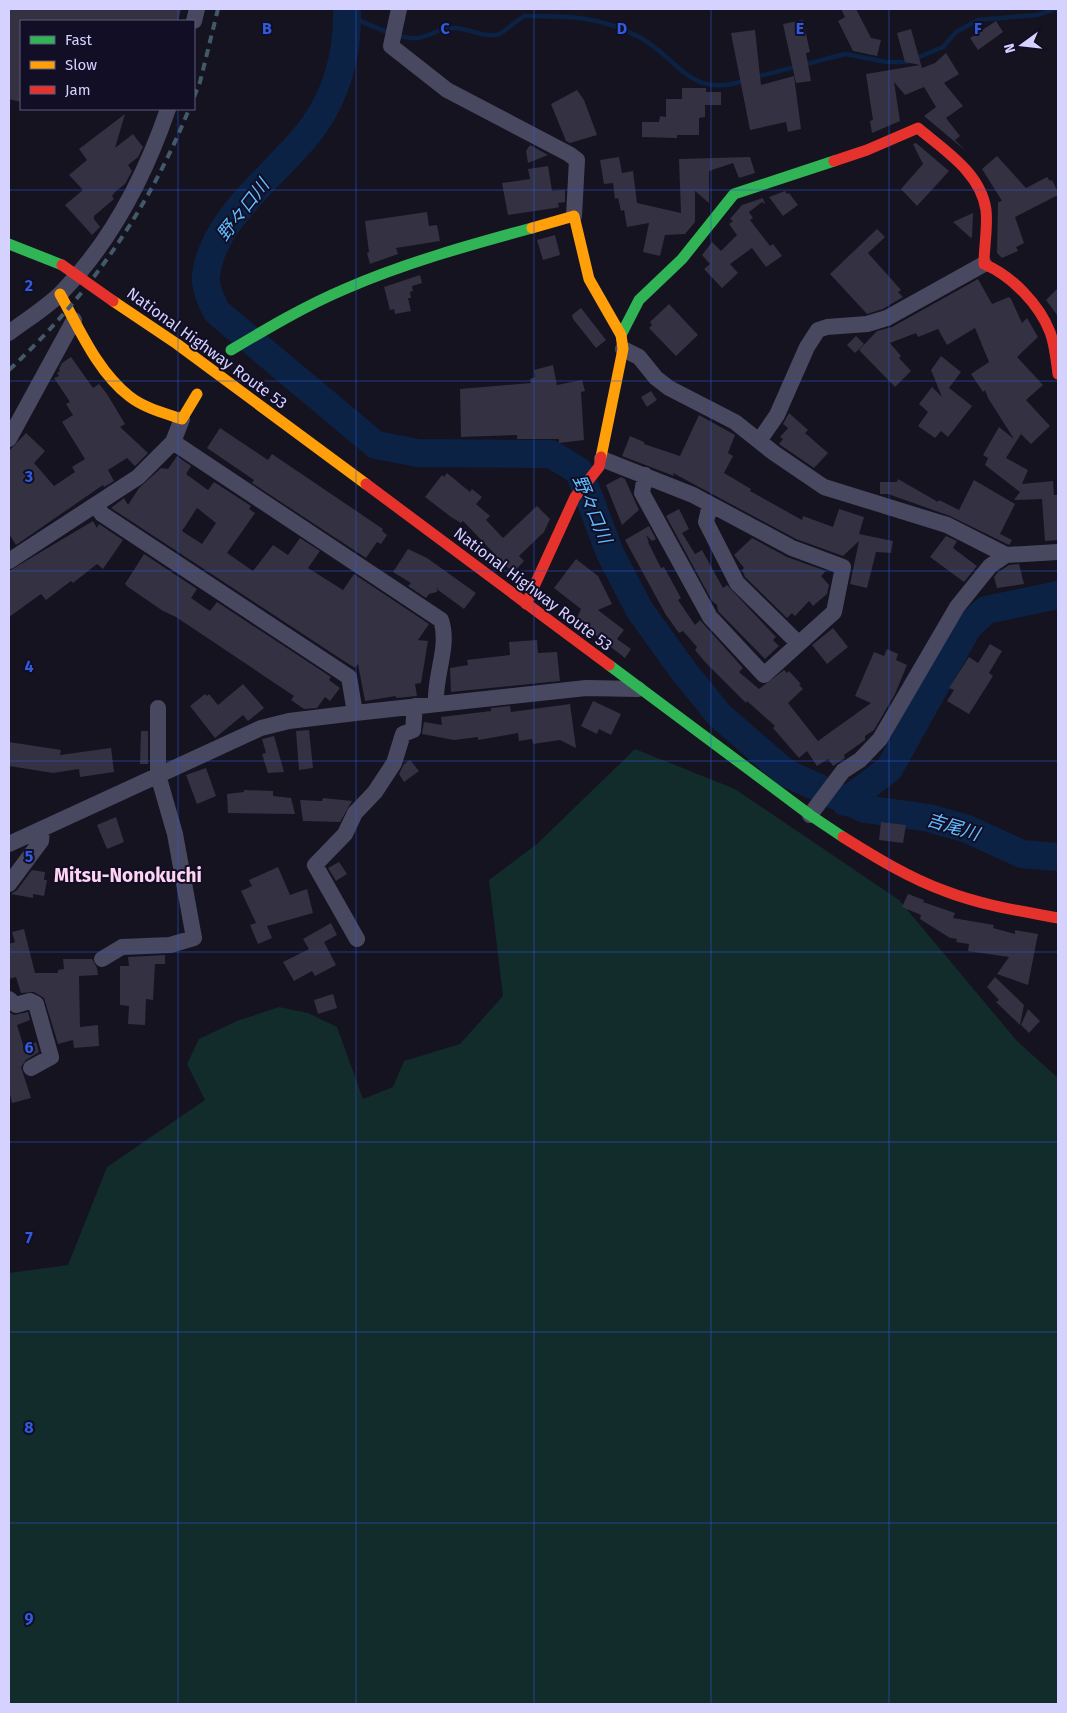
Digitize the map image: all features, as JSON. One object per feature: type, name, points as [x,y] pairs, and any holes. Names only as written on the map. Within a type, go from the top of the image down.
[{"type":"main road","points":[[526,604],[575,497],[601,463],[622,342],[639,300],[682,259],[734,194],[867,150],[918,128],[967,172],[983,195],[986,211],[983,248],[984,264],[997,270],[1013,284],[1054,328],[1058,374]]},
{"type":"main road","points":[[235,348],[314,303],[432,256],[574,216],[589,279],[622,342]]},
{"type":"main road","name":"National Highway Route 53","points":[[9,244],[62,265],[177,344],[810,814],[872,856],[934,886],[1000,907],[1058,918]]},
{"type":"main road","points":[[60,294],[108,374],[128,396],[153,408],[182,418],[197,394]]},
{"type":"street","points":[[399,9],[391,46],[447,90],[577,160],[574,216]]},
{"type":"street","points":[[9,333],[60,294],[101,247],[155,148],[168,110]]},
{"type":"street","points":[[759,441],[777,414],[807,347],[818,330],[887,318],[984,264]]},
{"type":"street","points":[[9,438],[74,320]]},
{"type":"street","points":[[622,342],[668,388],[734,422],[824,487],[947,525],[1006,555],[1058,552]]},
{"type":"street","points":[[9,561],[138,477],[173,442],[182,418]]},
{"type":"street","points":[[173,442],[441,620],[445,632],[435,690],[436,704]]},
{"type":"street","points":[[601,463],[645,475],[710,504],[792,548],[843,567],[834,612],[764,674],[710,617],[642,493],[645,475]]},
{"type":"street","points":[[710,504],[706,522],[738,583],[798,643]]},
{"type":"street","points":[[95,505],[102,514],[349,677],[355,713]]},
{"type":"street","points":[[810,814],[843,771],[868,753],[880,739],[957,607],[990,566],[1006,555]]},
{"type":"street","points":[[9,844],[261,728],[289,721],[586,688],[641,689]]},
{"type":"street","points":[[356,938],[315,865],[345,834],[355,813],[375,792],[394,762],[403,734],[413,730],[415,706]]},
{"type":"street","points":[[102,959],[122,947],[170,946],[194,938],[175,834],[158,775],[158,708]]},
{"type":"street","points":[[9,884],[42,841],[42,829]]},
{"type":"street","points":[[9,999],[16,1005],[30,1001],[36,1004],[51,1057],[31,1068]]},
{"type":"green space","points":[[635,749],[735,789],[899,900],[1017,1041],[1058,1078],[1058,1704],[9,1704],[9,1273],[68,1265],[107,1167],[205,1100],[187,1064],[199,1039],[237,1021],[279,1007],[308,1013],[337,1027],[363,1099],[393,1087],[404,1061],[460,1044],[503,996],[489,880],[537,844]]},
{"type":"building","points":[[9,9],[181,9],[178,20],[20,20],[20,102],[9,99]]},
{"type":"building","points":[[841,9],[856,9],[871,38],[881,40],[877,56],[853,51],[838,21],[845,17]]},
{"type":"building","points":[[803,20],[810,52],[806,53],[811,81],[796,83],[783,24]]},
{"type":"building","points":[[996,21],[1003,32],[978,50],[970,38]]},
{"type":"building","points":[[911,29],[922,68],[935,63],[946,53],[959,74],[944,83],[963,106],[946,118],[960,136],[955,140],[967,152],[924,116],[936,107],[924,87],[905,95],[894,82],[900,121],[872,133],[870,121],[873,120],[866,74],[920,65],[905,62],[897,33]]},
{"type":"building","points":[[755,30],[761,85],[794,76],[801,129],[788,132],[786,122],[750,130],[731,33]]},
{"type":"building","points":[[682,88],[706,88],[706,92],[721,92],[721,105],[705,105],[705,117],[699,118],[699,135],[677,135],[677,138],[642,137],[642,122],[659,122],[660,116],[666,117],[666,99],[682,99]]},
{"type":"building","points":[[577,90],[584,100],[597,135],[570,143],[566,141],[551,104]]},
{"type":"building","points":[[125,114],[115,148],[133,134],[143,147],[138,157],[128,165],[132,171],[125,184],[112,196],[114,199],[94,216],[100,227],[92,235],[65,205],[83,190],[69,175],[87,160],[79,149]]},
{"type":"building","points":[[916,143],[949,171],[917,206],[901,189],[923,164],[913,144]]},
{"type":"building","points":[[530,145],[548,155],[528,163],[526,151]]},
{"type":"building","points":[[997,156],[1026,188],[1047,177],[1050,181],[1052,180],[1058,192],[1058,195],[1015,217],[1024,243],[1016,247],[1018,251],[1002,258],[997,253],[998,202],[1002,201],[982,169]]},
{"type":"building","points":[[619,157],[622,173],[633,171],[637,203],[681,213],[679,159],[750,157],[755,173],[739,178],[733,163],[709,171],[709,203],[695,191],[695,222],[685,234],[665,235],[660,256],[643,252],[649,223],[627,227],[624,210],[621,211],[618,198],[615,199],[613,183],[604,184],[600,160]]},
{"type":"building","points":[[548,166],[552,191],[565,190],[565,202],[558,203],[559,207],[555,208],[508,215],[502,183],[530,179],[528,169]]},
{"type":"building","points":[[785,191],[787,194],[789,193],[798,205],[783,216],[769,197]]},
{"type":"building","points":[[763,198],[765,204],[762,202],[749,212],[753,218],[750,220],[770,246],[773,244],[782,256],[766,267],[752,248],[730,264],[738,273],[722,288],[704,269],[710,264],[702,255],[712,242],[721,251],[737,235],[729,224],[733,221],[730,219],[742,205]]},
{"type":"building","points":[[427,212],[429,226],[437,225],[440,241],[396,248],[398,254],[370,264],[367,253],[369,252],[365,221]]},
{"type":"building","points":[[973,213],[972,237],[971,238],[953,222]]},
{"type":"building","points":[[877,229],[885,237],[868,253],[901,290],[898,292],[903,297],[883,309],[867,314],[830,274]]},
{"type":"building","points":[[555,235],[560,255],[543,260],[537,240]]},
{"type":"building","points":[[420,275],[422,283],[412,286],[411,298],[408,298],[411,311],[395,314],[394,309],[390,310],[384,287]]},
{"type":"building","points":[[978,279],[992,304],[1009,297],[1022,323],[1027,318],[1038,337],[1017,357],[1043,385],[1026,400],[1050,426],[1031,444],[1021,434],[1006,458],[1028,470],[1022,484],[1053,481],[1054,495],[1058,495],[1058,540],[1045,541],[1042,499],[1014,500],[1020,492],[985,465],[988,458],[983,455],[999,427],[1014,439],[985,390],[983,392],[971,374],[989,362],[975,328],[947,345],[938,329],[918,337],[916,333],[890,343],[901,356],[899,358],[911,371],[895,387],[859,350],[877,331],[892,327]]},
{"type":"building","points":[[1058,288],[1058,314],[1057,315],[1046,300]]},
{"type":"building","points":[[669,304],[698,335],[676,356],[649,328],[652,325],[650,322]]},
{"type":"building","points":[[581,308],[606,340],[596,348],[573,319],[572,315]]},
{"type":"building","points":[[856,336],[864,344],[855,353],[847,345]]},
{"type":"building","points":[[941,356],[961,372],[949,388],[972,406],[948,437],[941,431],[935,438],[918,426],[928,412],[919,404],[932,387],[942,397],[931,370]]},
{"type":"building","points":[[71,357],[93,388],[99,384],[107,394],[125,424],[120,427],[148,453],[135,466],[127,458],[108,470],[114,481],[104,487],[103,485],[16,545],[9,534],[9,451],[26,433],[45,451],[34,463],[54,486],[75,472],[72,467],[85,459],[62,422],[73,415],[66,404],[70,402],[54,378],[59,376],[57,373],[60,371],[62,363]]},
{"type":"building","points":[[553,365],[557,385],[582,380],[585,391],[581,392],[584,440],[559,443],[559,439],[517,439],[517,435],[461,437],[460,389],[531,383],[530,379],[535,377],[534,370]]},
{"type":"building","points":[[651,391],[657,400],[647,407],[641,397]]},
{"type":"building","points":[[789,413],[808,430],[805,433],[828,453],[814,468],[779,444],[783,439],[780,437],[788,428],[783,424]]},
{"type":"building","points":[[699,415],[735,435],[728,453],[733,456],[724,473],[751,489],[750,491],[802,520],[803,516],[833,527],[839,509],[864,517],[859,534],[893,541],[891,553],[876,552],[867,588],[850,584],[859,541],[843,556],[796,539],[673,473],[674,476],[622,456],[630,436],[644,442],[644,444],[680,456]]},
{"type":"building","points":[[220,428],[268,460],[272,454],[383,529],[382,531],[387,535],[381,544],[377,542],[366,558],[252,483],[254,480],[207,448]]},
{"type":"building","points":[[177,456],[191,466],[186,474],[208,490],[214,482],[251,506],[249,509],[255,513],[227,553],[253,571],[273,545],[288,555],[300,538],[320,551],[308,568],[343,590],[354,574],[429,624],[418,640],[428,641],[421,683],[415,684],[417,696],[396,698],[396,696],[365,701],[358,664],[355,668],[111,508],[124,498],[128,505],[139,488],[161,468],[168,469]],"holes":[[[197,508],[216,523],[202,544],[182,531]]]},
{"type":"building","points":[[447,473],[470,492],[472,489],[482,497],[476,504],[490,516],[486,520],[503,538],[537,506],[550,519],[544,532],[519,556],[524,561],[513,573],[463,521],[461,523],[451,517],[425,497],[442,475],[444,477]]},
{"type":"building","points":[[621,477],[625,479],[639,510],[622,525],[606,485]]},
{"type":"building","points":[[898,479],[938,502],[939,500],[959,510],[974,480],[1015,504],[1000,534],[1012,540],[1009,545],[950,516],[888,494],[880,494],[880,482],[897,482]]},
{"type":"building","points":[[679,509],[689,529],[682,533],[695,554],[702,550],[723,588],[727,585],[776,637],[773,640],[779,646],[765,659],[718,611],[717,605],[712,601],[666,516]]},
{"type":"building","points":[[93,521],[97,528],[99,524],[123,540],[103,569],[97,564],[73,583],[71,581],[46,600],[41,594],[9,617],[9,571]]},
{"type":"building","points":[[649,526],[656,539],[652,541],[646,535],[648,542],[661,568],[664,567],[681,598],[678,600],[695,625],[700,620],[743,668],[739,672],[759,689],[784,670],[787,673],[789,671],[803,689],[788,703],[818,741],[871,703],[855,696],[874,652],[884,656],[887,649],[898,654],[896,660],[907,665],[895,694],[874,730],[865,736],[865,740],[844,755],[845,758],[833,766],[828,759],[817,766],[807,751],[799,758],[773,728],[775,726],[747,701],[746,703],[705,662],[695,650],[697,647],[683,631],[679,633],[666,615],[625,540]]},
{"type":"building","points":[[946,536],[957,541],[953,548],[977,566],[964,582],[930,557]]},
{"type":"building","points":[[752,538],[787,557],[826,571],[821,576],[829,585],[827,594],[813,606],[809,601],[795,616],[792,613],[787,618],[745,577],[742,570],[744,568],[734,555]]},
{"type":"building","points":[[408,549],[427,558],[476,593],[464,609],[438,590],[438,586],[437,592],[429,594],[426,598],[408,586],[411,583],[393,572]]},
{"type":"building","points":[[144,554],[197,589],[191,598],[210,611],[217,602],[331,677],[329,680],[340,688],[330,701],[325,697],[317,708],[304,709],[291,700],[294,696],[128,587],[125,584]]},
{"type":"building","points":[[576,559],[598,576],[612,604],[598,610],[624,630],[617,639],[631,649],[625,658],[576,620],[581,609],[554,588]]},
{"type":"building","points":[[1019,564],[1024,584],[997,588],[994,577],[997,573],[1009,565]]},
{"type":"building","points":[[833,628],[848,647],[827,664],[812,645]]},
{"type":"building","points":[[537,640],[538,653],[557,652],[560,681],[451,692],[450,668],[468,665],[467,660],[510,655],[509,642]]},
{"type":"building","points":[[990,644],[1002,651],[989,673],[993,676],[969,714],[947,701],[954,690],[949,688],[969,657],[978,663]]},
{"type":"building","points":[[243,684],[264,708],[248,721],[243,715],[215,738],[190,706],[205,694],[207,696],[209,694],[218,705]]},
{"type":"building","points":[[593,701],[621,714],[611,735],[599,729],[597,734],[581,726]]},
{"type":"building","points":[[570,704],[576,748],[560,740],[533,744],[532,739],[519,741],[518,733],[478,740],[478,737],[454,740],[422,734],[424,722],[442,725],[441,717],[491,711],[491,708],[510,706],[511,712]]},
{"type":"building","points":[[309,730],[313,768],[299,770],[296,731]]},
{"type":"building","points":[[141,731],[148,731],[148,764],[140,764]]},
{"type":"building","points":[[274,736],[284,772],[268,773],[262,754],[266,753],[262,739]]},
{"type":"building","points":[[9,742],[61,750],[60,755],[111,748],[114,772],[80,777],[79,769],[53,773],[9,766]]},
{"type":"building","points":[[410,760],[419,771],[404,782],[399,774],[404,764]]},
{"type":"building","points":[[206,768],[216,796],[197,804],[186,775]]},
{"type":"building","points":[[244,790],[273,791],[273,796],[291,798],[295,814],[228,813],[227,794],[244,792]]},
{"type":"building","points":[[323,798],[352,801],[340,822],[303,821],[300,800],[322,801]]},
{"type":"building","points":[[116,817],[124,842],[107,849],[97,825]]},
{"type":"building","points":[[881,822],[906,825],[903,843],[879,840]]},
{"type":"building","points":[[339,862],[347,874],[336,881],[328,868]]},
{"type":"building","points":[[278,867],[290,895],[307,889],[313,913],[267,926],[272,938],[258,944],[250,925],[256,923],[241,891],[252,886],[249,880]]},
{"type":"building","points":[[32,870],[45,872],[44,880],[47,880],[44,896],[33,894],[33,898],[11,894],[17,890]]},
{"type":"building","points":[[908,894],[924,900],[923,902],[955,913],[953,918],[994,925],[993,928],[1015,934],[1015,930],[1038,934],[1028,985],[997,974],[1009,957],[968,951],[969,944],[956,942],[957,939],[950,938],[920,919],[921,915],[902,907]]},
{"type":"building","points":[[331,923],[337,935],[324,942],[336,965],[315,976],[312,971],[294,981],[283,962],[309,949],[303,939]]},
{"type":"building","points":[[24,929],[35,973],[58,973],[58,970],[64,969],[63,959],[92,959],[97,968],[98,975],[79,976],[80,1027],[98,1025],[99,1046],[74,1048],[73,1040],[58,1044],[44,998],[34,992],[21,993],[16,977],[9,979],[9,944],[15,942],[12,932]]},
{"type":"building","points":[[165,955],[165,964],[155,964],[153,1000],[146,999],[145,1025],[128,1024],[129,1006],[120,1005],[120,966],[129,966],[128,957]]},
{"type":"building","points":[[995,977],[1024,1005],[1020,1025],[996,1002],[999,1000],[987,987]]},
{"type":"building","points":[[333,994],[337,1008],[318,1014],[314,1000]]},
{"type":"building","points":[[1028,1009],[1040,1021],[1029,1033],[1021,1025]]},
{"type":"building","points":[[9,1012],[14,1015],[28,1012],[30,1020],[17,1025],[24,1048],[36,1042],[39,1052],[26,1060],[21,1067],[31,1098],[12,1103],[9,1090]]},
{"type":"waterway","name":"野々口川","points":[[347,9],[346,40],[340,71],[322,114],[299,144],[234,215],[221,234],[211,254],[206,285],[217,312],[376,445],[418,453],[551,454],[579,471],[610,553],[639,609],[682,669],[719,715],[786,773],[865,809],[929,818],[967,829],[1022,854],[1058,857]]},
{"type":"waterway","points":[[756,77],[845,54],[887,62],[907,62],[943,47],[956,32],[978,20],[1037,15],[1055,9]]},
{"type":"waterway","points":[[347,15],[391,33],[410,38],[426,36],[449,28],[459,28],[485,35],[496,35],[525,16],[556,16],[598,21],[641,38],[697,81],[710,85],[725,85],[744,81]]},
{"type":"waterway","name":"野々口川","points":[[845,802],[889,769],[968,627],[986,610],[1058,595]]},
{"type":"railway","points":[[195,94],[200,82],[218,9]]},
{"type":"railway","points":[[9,370],[65,312],[114,250],[155,182],[189,110]]},
{"type":"traffic: fast","points":[[621,335],[639,300],[682,259],[734,194],[834,161]]},
{"type":"traffic: fast","points":[[231,350],[301,310],[368,280],[437,255],[532,228]]},
{"type":"traffic: fast","points":[[9,244],[62,265]]},
{"type":"traffic: fast","points":[[609,665],[810,815],[843,837]]},
{"type":"traffic: slow","points":[[532,228],[574,216],[589,279],[621,335],[623,349],[601,457]]},
{"type":"traffic: slow","points":[[60,294],[98,362],[129,396],[148,407],[182,419],[197,394]]},
{"type":"traffic: slow","points":[[113,301],[177,344],[366,484]]},
{"type":"traffic: jam","points":[[834,161],[867,150],[918,128],[960,163],[977,185],[983,197],[987,223],[984,264],[1014,283],[1039,311],[1052,337],[1058,374]]},
{"type":"traffic: jam","points":[[62,265],[113,301]]},
{"type":"traffic: jam","points":[[526,604],[575,497],[599,467],[601,457]]},
{"type":"traffic: jam","points":[[366,484],[609,665]]},
{"type":"traffic: jam","points":[[843,837],[905,873],[945,891],[987,904],[1058,918]]},
{"type":"district","name":"Mitsu-Nonokuchi","points":[[128,875]]},
{"type":"water label","name":"吉尾川","points":[[953,827]]}]
